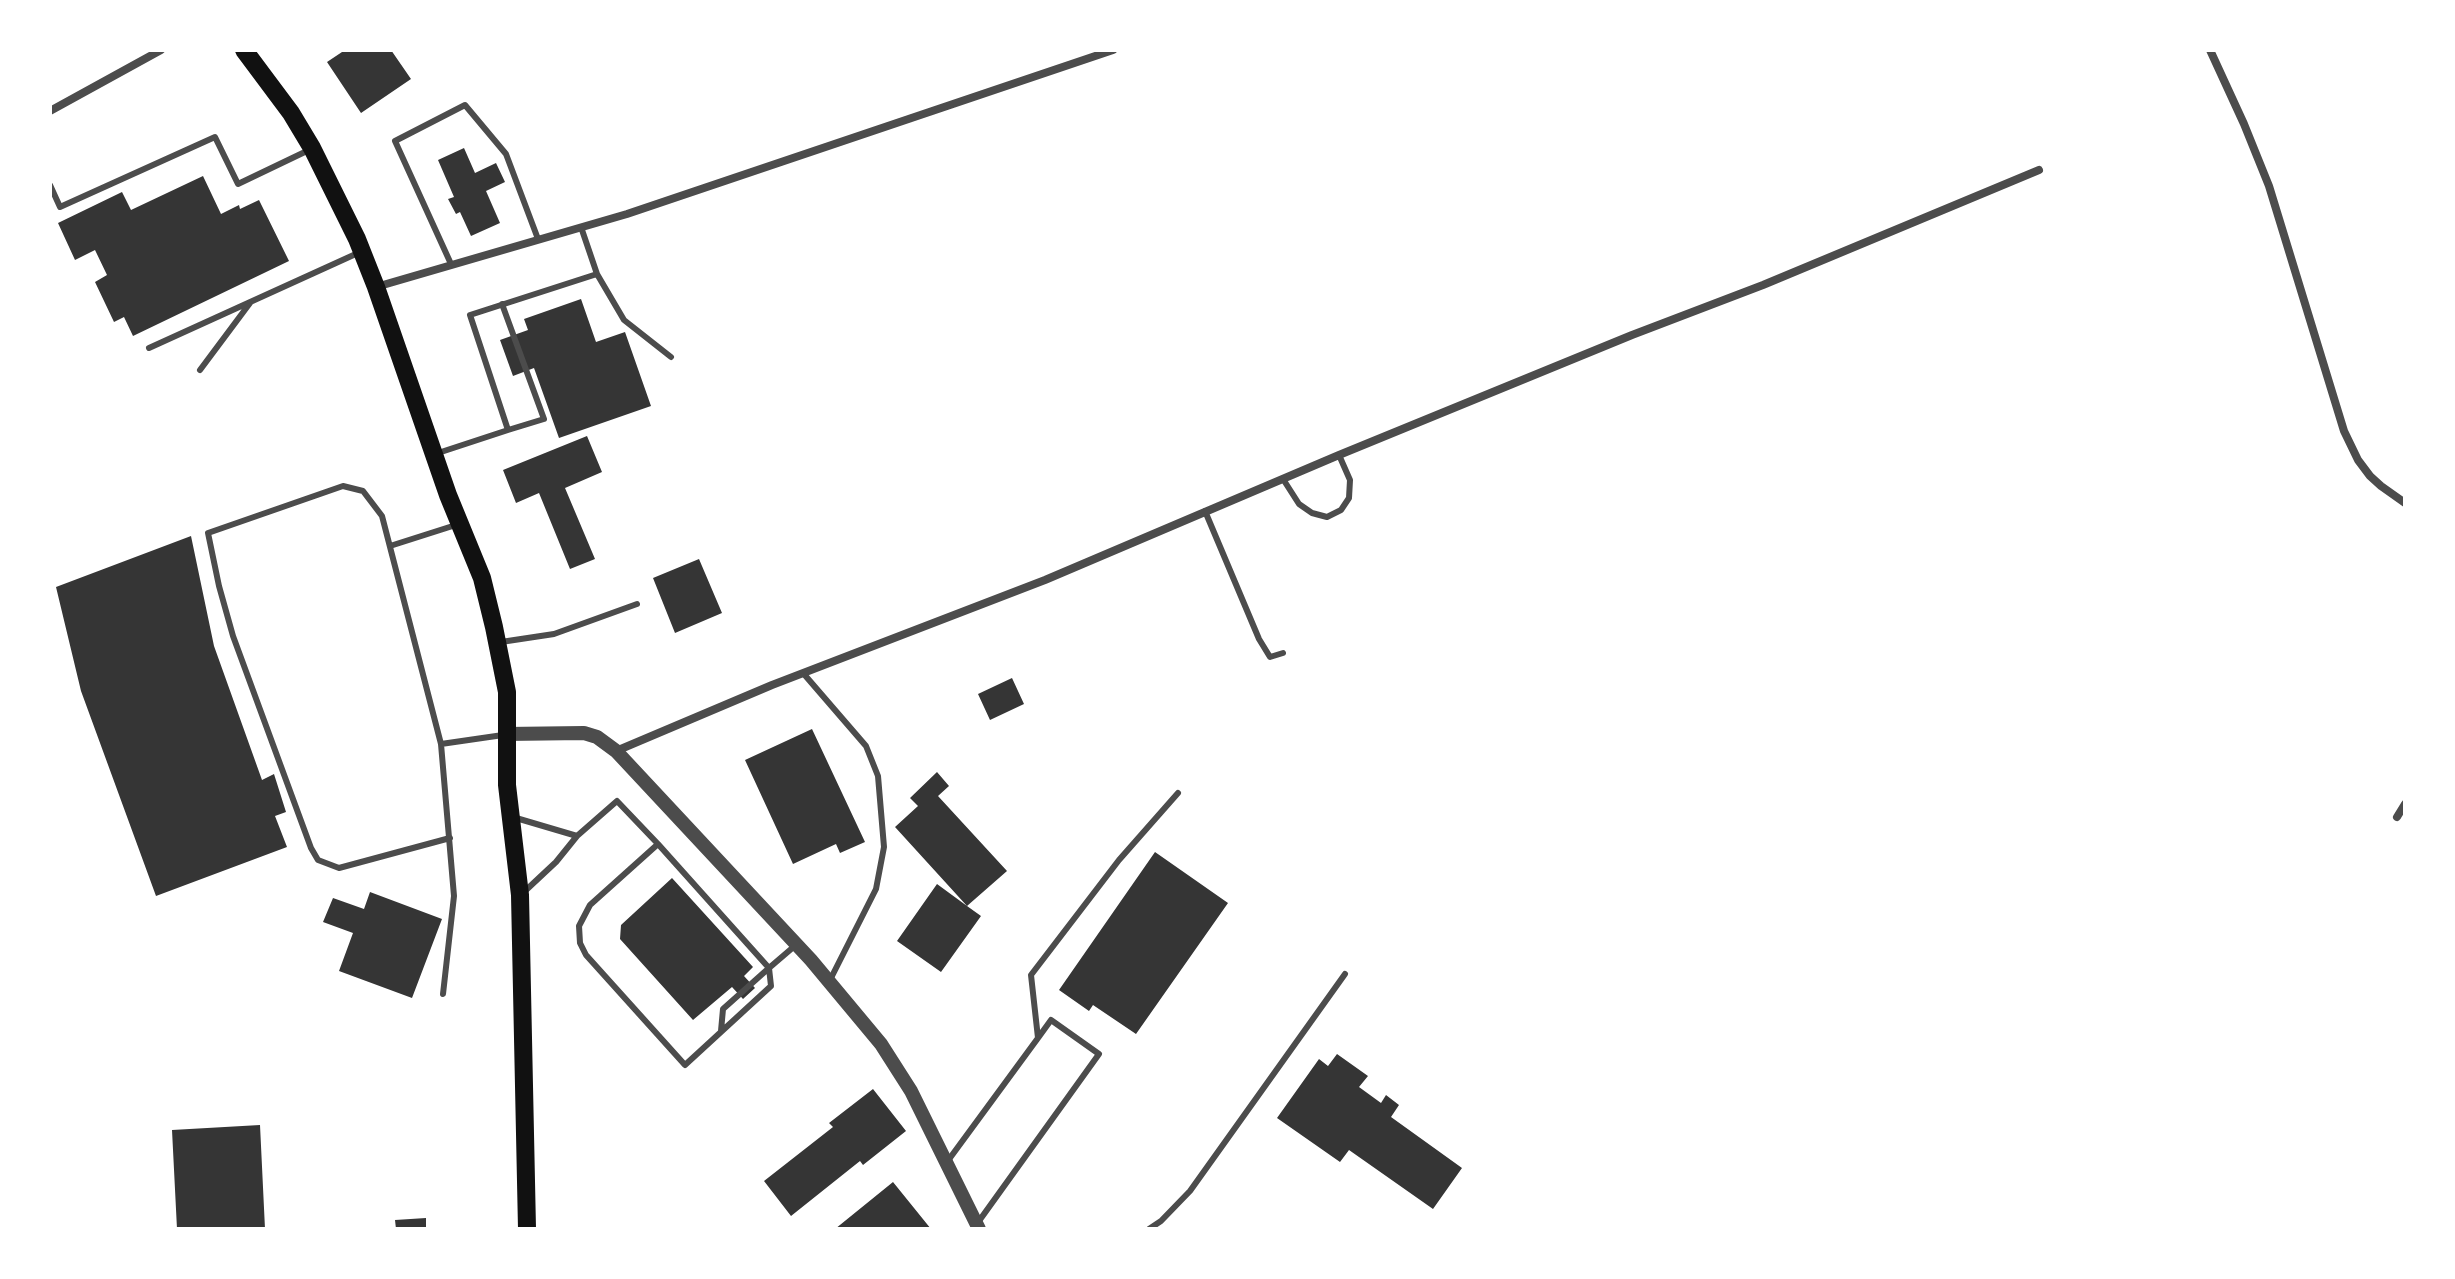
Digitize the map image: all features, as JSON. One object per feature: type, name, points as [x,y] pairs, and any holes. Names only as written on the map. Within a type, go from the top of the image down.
[{"type":"main road","points":[[244,50],[278,93],[312,148],[362,251],[482,578],[507,692],[507,785],[520,895],[527,1229]]},
{"type":"street","points":[[50,111],[161,50]]},
{"type":"street","points":[[376,287],[641,209],[1113,50]]},
{"type":"street","points":[[2210,50],[2269,186],[2344,431],[2370,476],[2405,503]]},
{"type":"street","points":[[616,751],[803,673],[1045,580],[1339,455],[1763,285],[2039,170]]},
{"type":"street","points":[[506,734],[584,733],[597,737],[616,751],[797,944],[881,1044],[901,1072],[978,1227]]},
{"type":"street","points":[[2397,817],[2405,804]]},
{"type":"lane","points":[[451,264],[395,141],[465,105],[506,154],[538,239]]},
{"type":"lane","points":[[50,185],[60,207],[215,137],[238,184],[312,148]]},
{"type":"lane","points":[[581,227],[597,274],[624,320],[671,357]]},
{"type":"lane","points":[[149,348],[362,251]]},
{"type":"lane","points":[[508,430],[470,315],[597,274]]},
{"type":"lane","points":[[200,370],[253,301]]},
{"type":"lane","points":[[435,454],[544,419],[502,304]]},
{"type":"lane","points":[[1283,479],[1299,504],[1312,513],[1327,517],[1341,510],[1349,498],[1350,480],[1339,455]]},
{"type":"lane","points":[[443,994],[454,896],[450,838],[441,744],[382,516],[363,491],[343,486],[208,533],[233,636],[318,860],[339,868],[450,838]]},
{"type":"lane","points":[[1205,511],[1259,639],[1270,657],[1283,653]]},
{"type":"lane","points":[[390,546],[460,524]]},
{"type":"lane","points":[[497,642],[554,634],[637,604]]},
{"type":"lane","points":[[803,673],[866,746],[878,776],[884,847],[876,889],[829,982]]},
{"type":"lane","points":[[441,744],[506,734]]},
{"type":"lane","points":[[1038,1038],[1031,975],[1119,860],[1178,793]]},
{"type":"lane","points":[[520,895],[556,862],[577,836],[617,801],[658,844],[769,968],[771,986],[685,1065],[586,955],[580,943],[579,926],[590,905],[658,844]]},
{"type":"lane","points":[[511,817],[577,836]]},
{"type":"lane","points":[[721,1031],[723,1009],[797,944]]},
{"type":"lane","points":[[1149,1229],[1190,1191],[1345,974]]},
{"type":"lane","points":[[947,1162],[1051,1020],[1099,1054],[978,1227]]},
{"type":"building","points":[[345,50],[391,50],[411,79],[361,113],[327,62]]},
{"type":"building","points":[[464,148],[475,173],[496,163],[505,182],[486,191],[500,223],[471,236],[460,212],[456,214],[448,199],[454,197],[438,160]]},
{"type":"building","points":[[203,176],[221,214],[259,200],[289,261],[133,336],[124,317],[114,322],[95,282],[107,275],[95,250],[75,260],[58,223],[122,192],[131,210]]},
{"type":"building","points":[[581,299],[596,342],[625,332],[651,406],[559,438],[534,368],[513,376],[500,340],[528,330],[524,319]]},
{"type":"building","points":[[587,436],[602,472],[565,488],[595,559],[570,569],[539,493],[516,503],[503,470]]},
{"type":"building","points":[[191,536],[214,646],[262,780],[274,774],[286,812],[275,816],[287,847],[156,896],[81,691],[56,587]]},
{"type":"building","points":[[699,559],[722,613],[675,633],[653,578]]},
{"type":"building","points":[[1012,678],[1024,704],[990,720],[978,694]]},
{"type":"building","points":[[812,729],[865,842],[840,853],[836,844],[793,864],[745,760]]},
{"type":"building","points":[[937,772],[949,786],[938,796],[1007,871],[967,906],[895,827],[918,806],[910,798]]},
{"type":"building","points":[[1155,852],[1228,903],[1136,1034],[1093,1005],[1089,1011],[1059,990]]},
{"type":"building","points":[[672,878],[753,967],[744,976],[755,988],[743,999],[732,987],[693,1020],[620,939],[621,925]]},
{"type":"building","points":[[937,884],[981,916],[941,972],[897,941]]},
{"type":"building","points":[[370,892],[442,919],[412,998],[339,971],[353,933],[323,922],[333,898],[364,909]]},
{"type":"building","points":[[1337,1054],[1368,1076],[1359,1087],[1381,1103],[1386,1095],[1399,1105],[1391,1117],[1462,1168],[1433,1209],[1349,1150],[1340,1162],[1277,1118],[1319,1059],[1328,1066]]},
{"type":"building","points":[[873,1089],[906,1131],[863,1165],[860,1161],[791,1216],[764,1181],[833,1127],[829,1123]]},
{"type":"building","points":[[260,1125],[265,1229],[177,1229],[172,1130]]},
{"type":"building","points":[[893,1182],[931,1229],[835,1229]]},
{"type":"building","points":[[426,1218],[426,1229],[396,1229],[395,1220]]}]
